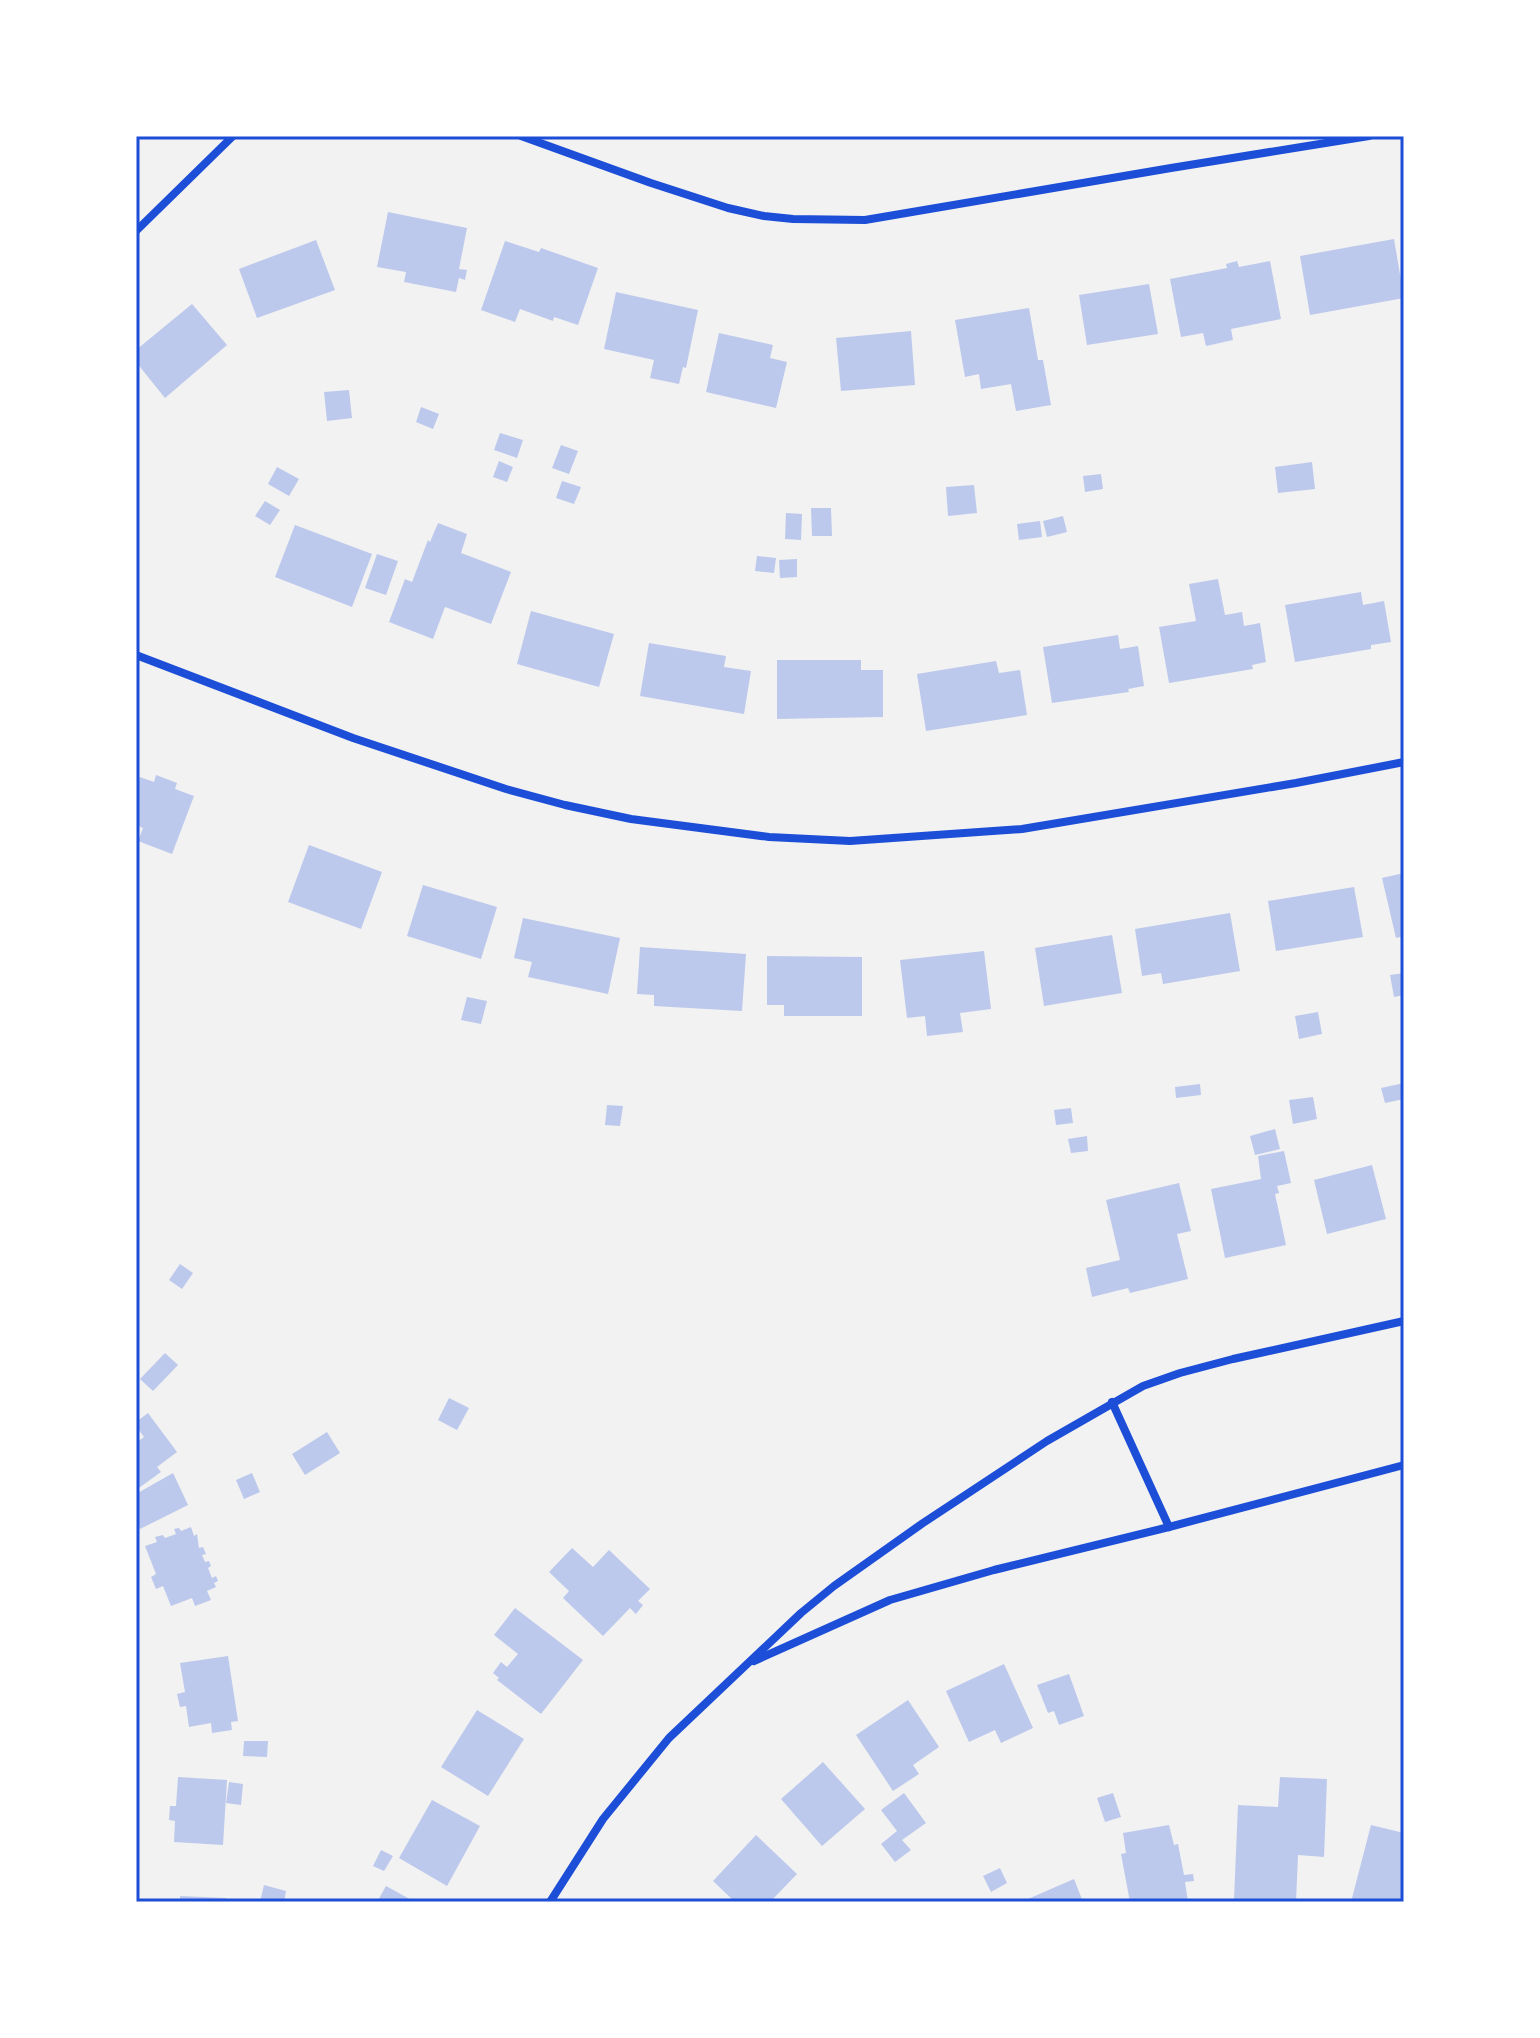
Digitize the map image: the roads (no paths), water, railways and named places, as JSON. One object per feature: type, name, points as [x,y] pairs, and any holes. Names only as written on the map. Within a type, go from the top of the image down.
[{"type":"street","points":[[136,231],[233,136]]},
{"type":"street","points":[[521,136],[728,208],[793,219],[865,220],[1369,136]]},
{"type":"street","points":[[136,655],[353,738],[506,789],[631,819],[769,837],[850,841],[1022,829],[1404,762]]},
{"type":"street","points":[[550,1902],[603,1819],[669,1738],[801,1613],[834,1586],[948,1506],[1047,1441],[1143,1386],[1233,1359],[1404,1321]]},
{"type":"street","points":[[1112,1402],[1169,1527]]},
{"type":"street","points":[[746,1665],[890,1600],[994,1570],[1404,1465]]}]
